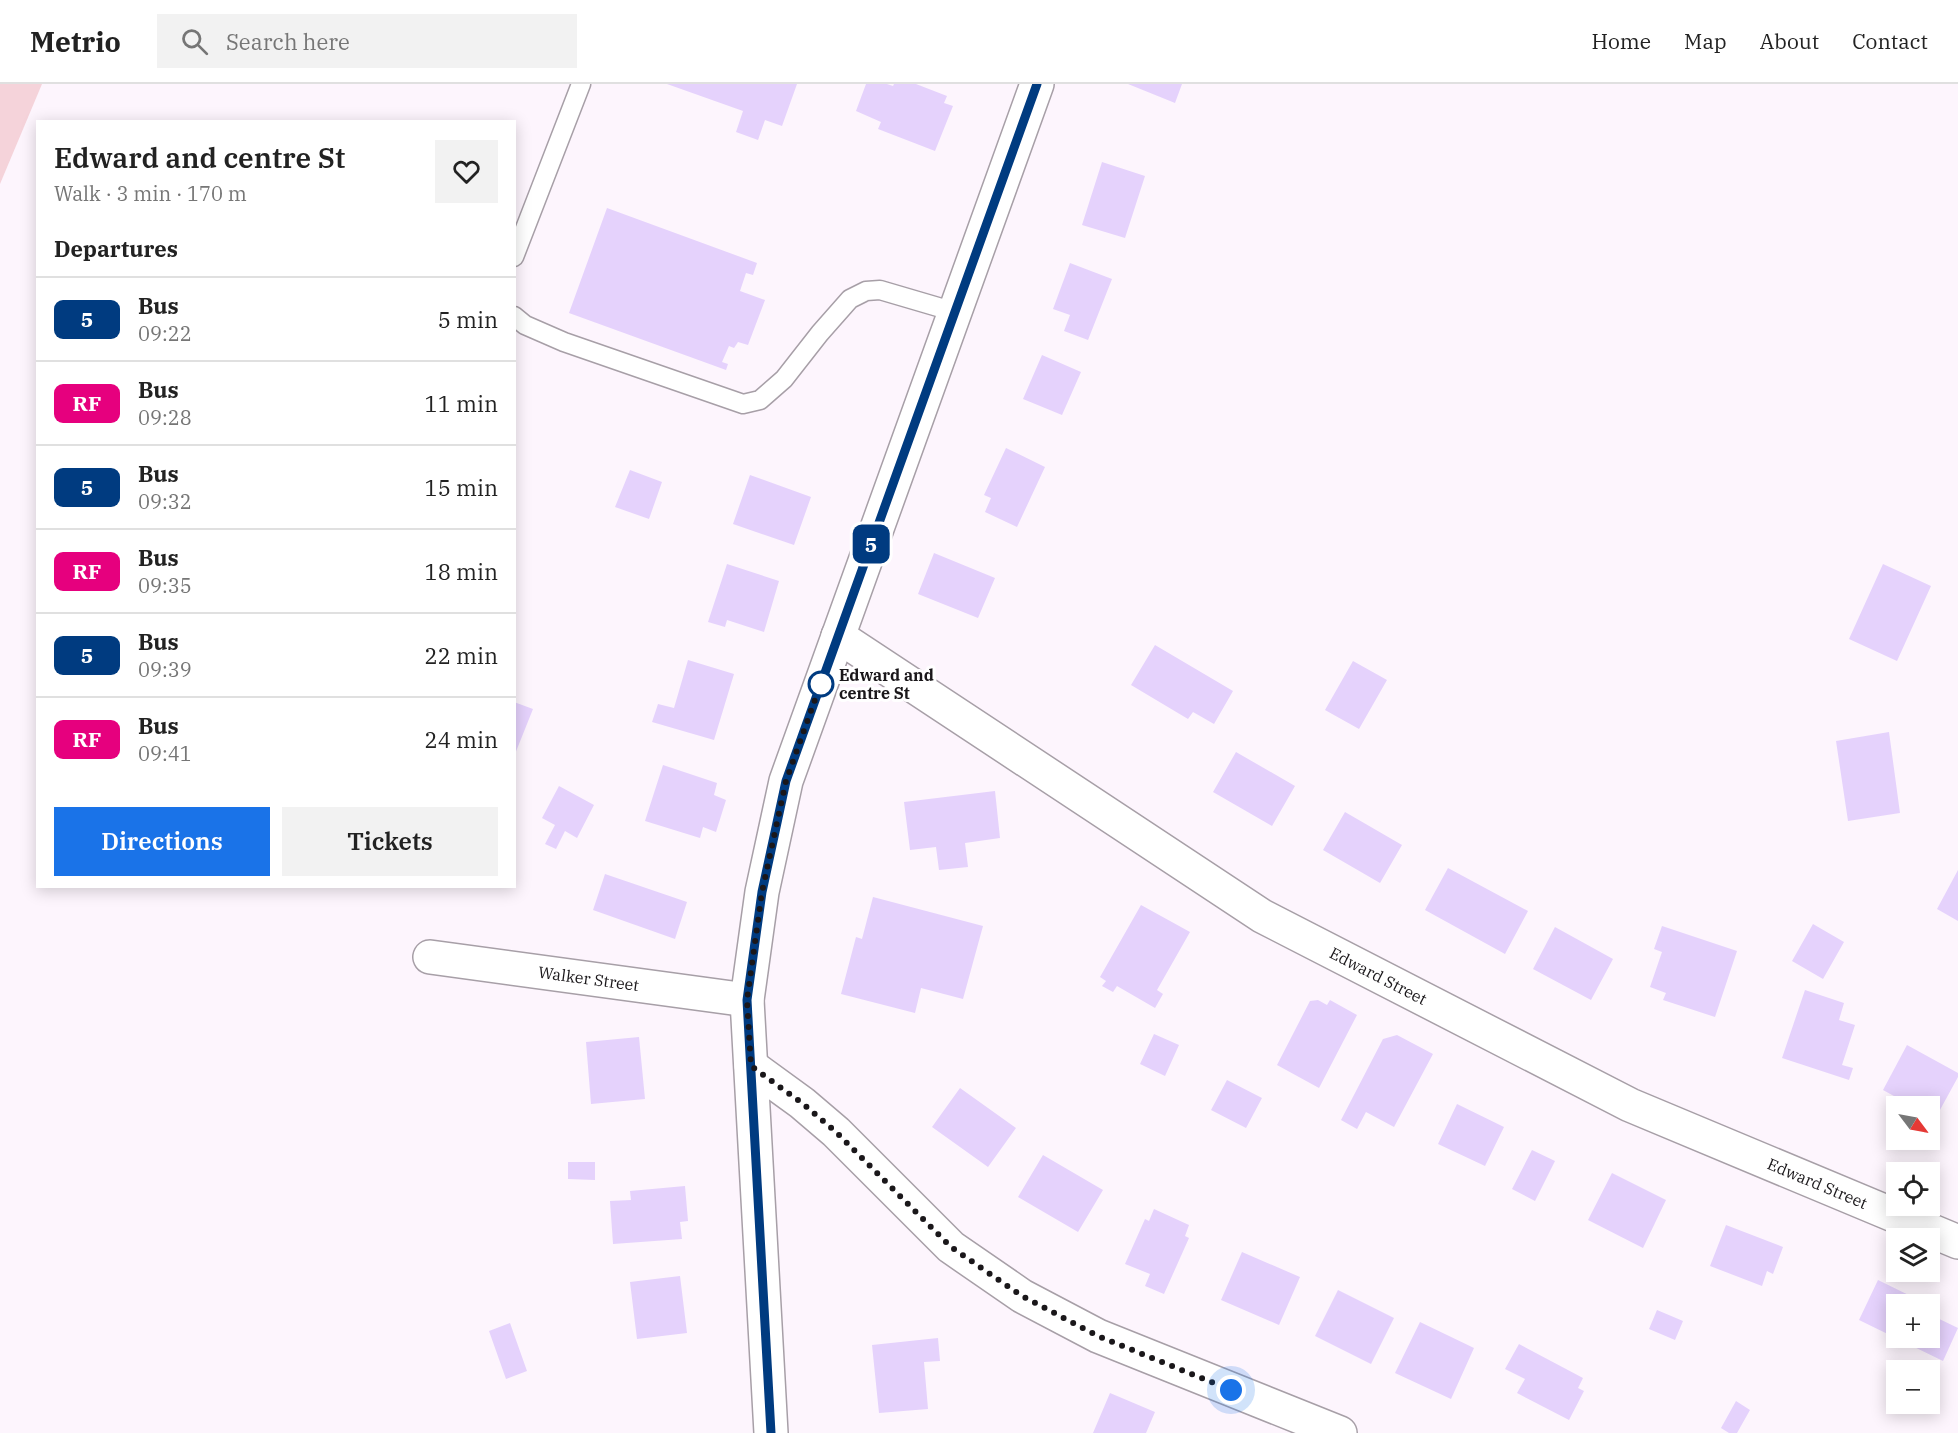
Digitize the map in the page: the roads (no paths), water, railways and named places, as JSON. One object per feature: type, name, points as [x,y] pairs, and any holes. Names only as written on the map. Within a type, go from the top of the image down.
[{"type":"street","points":[[771,1433],[747,1000],[762,892],[786,781],[1037,84]]},
{"type":"street","name":"Edward Street","points":[[838,636],[1262,916],[1630,1105],[1958,1242]]},
{"type":"street","name":"Walker Street","points":[[430,957],[747,1000]]},
{"type":"street","points":[[751,1066],[802,1103],[836,1132],[951,1247],[1022,1296],[1098,1336],[1340,1433]]},
{"type":"lane","points":[[516,252],[581,84]]},
{"type":"lane","points":[[516,318],[525,326],[564,342],[743,404],[760,400],[784,379],[850,299],[866,291],[880,290],[955,312]]},
{"type":"place","name":"Edward and centre St","points":[[821,684]]}]
